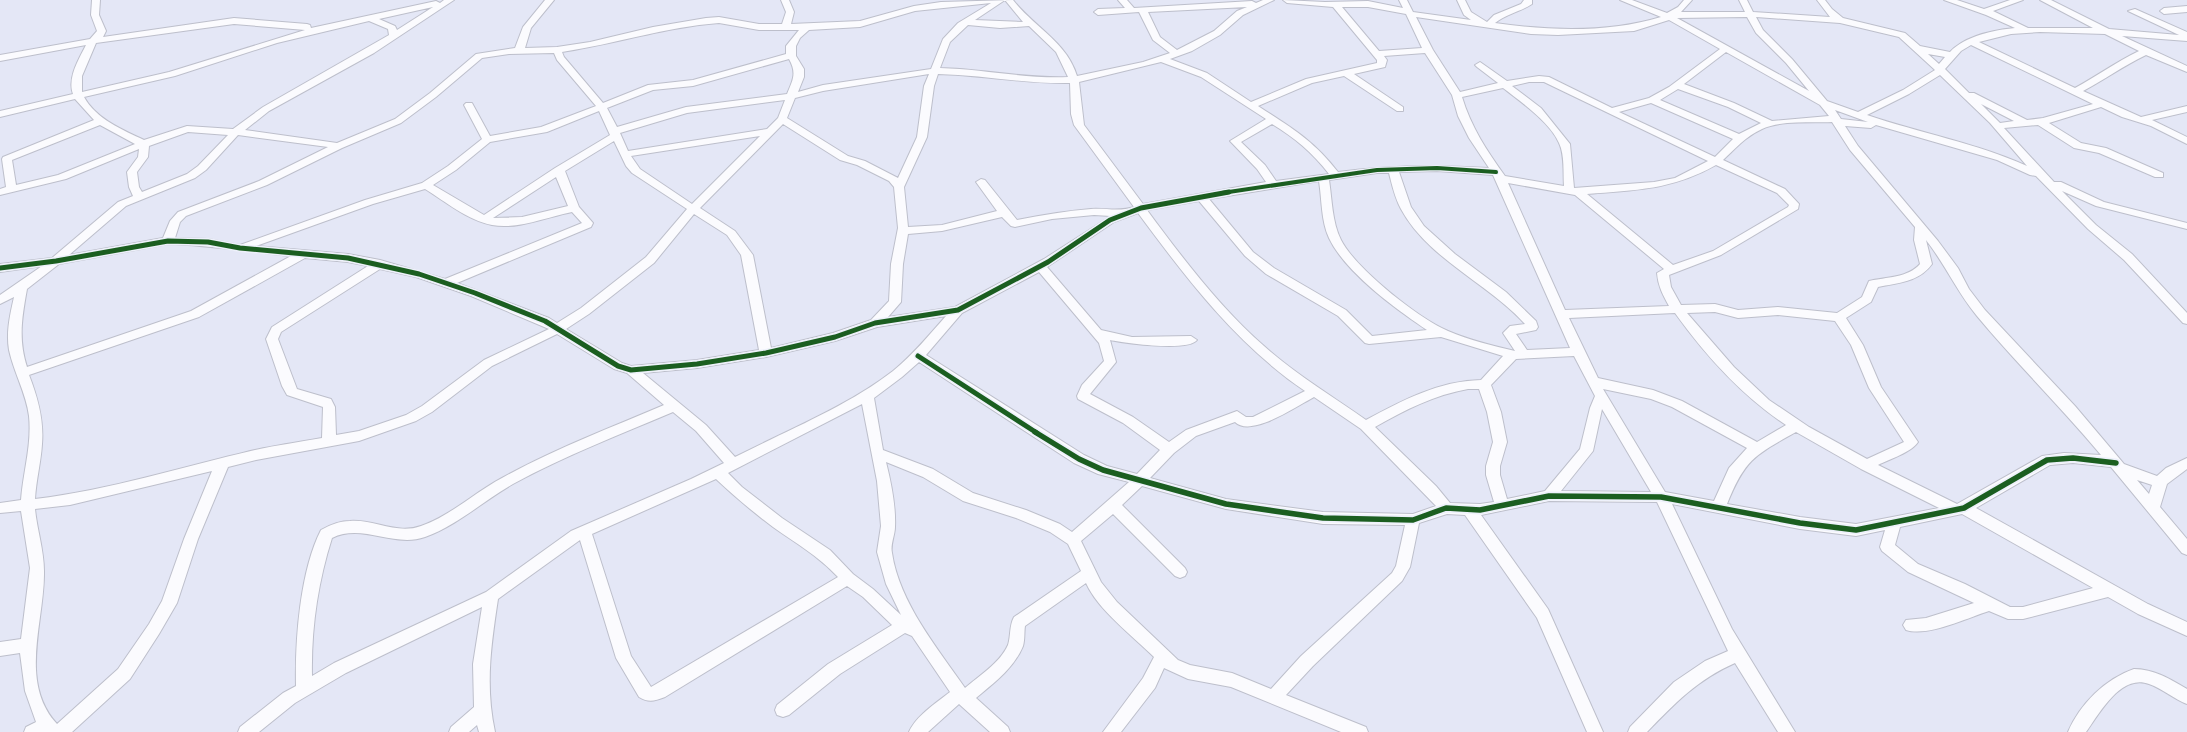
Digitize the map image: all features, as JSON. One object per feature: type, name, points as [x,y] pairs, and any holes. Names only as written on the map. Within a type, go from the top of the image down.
[{"type":"street","points":[[96,0],[95,14],[101,28],[100,35],[94,41],[77,75],[76,82],[79,97],[94,117],[111,129],[144,144]]},
{"type":"street","points":[[519,51],[527,27],[550,0]]},
{"type":"street","points":[[785,0],[790,12],[786,26]]},
{"type":"street","points":[[168,241],[175,221],[182,214],[263,183],[338,146],[398,121],[433,95],[479,56],[519,51],[557,50],[590,45],[653,30],[706,21],[719,20],[759,27],[860,24],[914,9],[962,2],[1002,0]]},
{"type":"street","points":[[875,323],[895,302],[897,264],[902,231],[899,188],[922,137],[933,71],[946,41],[952,33],[1002,0]]},
{"type":"street","points":[[1009,0],[1028,24],[1060,51],[1074,80],[1076,95],[1075,114],[1079,125],[1190,274],[1259,349],[1313,392],[1366,426],[1432,490],[1446,508]]},
{"type":"street","points":[[1122,0],[1133,11]]},
{"type":"street","points":[[485,219],[616,133],[686,110],[792,96],[823,88],[933,71],[974,72],[1043,81],[1074,80],[1177,54],[1203,43],[1240,13],[1270,0]]},
{"type":"street","points":[[1287,0],[1336,6],[1368,4],[1485,25],[1531,31],[1581,32],[1634,28],[1669,16],[1681,9],[1688,0]]},
{"type":"street","points":[[1403,0],[1428,50],[1458,95],[1463,116],[1498,175],[1578,352],[1601,396],[1660,497],[1726,634],[1787,732]]},
{"type":"street","points":[[1461,0],[1467,13],[1485,25]]},
{"type":"street","points":[[1485,25],[1496,18],[1522,8],[1529,2],[1528,0]]},
{"type":"street","points":[[1624,0],[1669,16],[1823,103],[1898,129],[2002,158],[2100,204],[2187,226]]},
{"type":"street","points":[[1742,0],[1759,31],[1789,61],[1823,103],[1859,154],[1902,203],[1952,268],[1964,291],[1981,313],[2070,408],[2187,549]]},
{"type":"street","points":[[1822,0],[1829,11],[1840,20]]},
{"type":"street","points":[[1948,0],[1985,12],[2028,31]]},
{"type":"street","points":[[1985,12],[2019,0]]},
{"type":"street","points":[[2044,0],[2146,51],[2187,69]]},
{"type":"street","points":[[0,114],[189,70],[274,41],[332,26],[449,1]]},
{"type":"street","points":[[0,300],[22,288],[113,211],[131,199],[191,176],[236,132],[266,109],[371,51],[449,1]]},
{"type":"street","points":[[1098,12],[1257,4]]},
{"type":"street","points":[[1249,106],[1309,81],[1382,66],[1382,60],[1336,6]]},
{"type":"street","points":[[2164,11],[2187,9]]},
{"type":"street","points":[[2132,10],[2187,37]]},
{"type":"street","points":[[1143,11],[1156,38],[1177,54]]},
{"type":"street","points":[[1669,16],[1773,14],[1840,20],[1896,33],[1906,38],[1998,126],[2021,154],[2092,227],[2128,257],[2187,320]]},
{"type":"street","points":[[370,18],[392,28],[394,36]]},
{"type":"street","points":[[0,58],[94,41],[234,21],[251,21],[291,28],[332,26]]},
{"type":"street","points":[[967,22],[1000,25],[1028,24]]},
{"type":"street","points":[[0,508],[70,500],[222,465],[256,455],[329,442],[386,428],[427,409],[488,363],[558,329],[650,260],[693,208],[782,119],[799,77],[799,69],[791,56],[791,46],[794,40],[807,27]]},
{"type":"street","points":[[1859,115],[1908,91],[1940,69],[1962,46],[1994,34],[2028,31],[2107,31],[2187,37]]},
{"type":"street","points":[[1971,42],[2102,104],[2154,124],[2187,141]]},
{"type":"street","points":[[1916,47],[1936,53],[1952,55]]},
{"type":"street","points":[[1612,111],[1652,100],[1677,85],[1725,49]]},
{"type":"street","points":[[557,50],[560,58],[601,106],[636,172],[730,230],[747,255],[766,353]]},
{"type":"street","points":[[1376,54],[1428,50]]},
{"type":"street","points":[[2076,91],[2099,80],[2114,67],[2146,51]]},
{"type":"street","points":[[240,248],[369,202],[426,185],[452,168],[487,140],[543,130],[651,87],[693,83],[791,56]]},
{"type":"street","points":[[1162,59],[1204,76],[1301,138],[1317,152],[1330,177],[1328,200],[1330,228],[1342,252],[1368,278],[1391,297],[1442,333],[1519,355]]},
{"type":"street","points":[[1480,65],[1538,110],[1565,144],[1573,191],[1671,269]]},
{"type":"street","points":[[1346,73],[1400,109]]},
{"type":"street","points":[[1458,95],[1541,78],[1780,191],[1793,201],[1793,209],[1717,253],[1663,273],[1662,280],[1678,309],[1697,333],[1754,394],[1796,426],[1866,465],[1959,508],[2143,609],[2187,629]]},
{"type":"street","points":[[1677,85],[1731,105],[1771,124]]},
{"type":"street","points":[[1963,92],[2027,124]]},
{"type":"street","points":[[1652,100],[1740,138]]},
{"type":"street","points":[[1998,126],[2041,122],[2102,104]]},
{"type":"street","points":[[469,105],[487,140]]},
{"type":"street","points":[[2140,120],[2187,109]]},
{"type":"street","points":[[782,119],[844,158],[861,163],[893,179],[899,188]]},
{"type":"street","points":[[1272,120],[1235,141],[1261,168],[1273,184]]},
{"type":"street","points":[[12,190],[7,159],[100,121]]},
{"type":"street","points":[[0,268],[56,261],[168,241],[208,242],[240,248],[348,258],[419,274],[545,321],[618,366],[631,370],[697,364],[766,353],[835,337],[875,323],[958,310],[1040,266],[1110,220],[1140,208],[1273,184],[1393,169],[1437,168],[1498,175],[1573,191],[1654,185],[1678,180],[1716,160],[1740,138],[1760,126],[1836,121],[1898,129]]},
{"type":"street","points":[[2041,122],[2078,146],[2102,150],[2159,175]]},
{"type":"street","points":[[0,192],[74,173],[100,160],[188,129],[236,132],[338,146]]},
{"type":"street","points":[[626,154],[771,131]]},
{"type":"street","points":[[139,196],[134,187],[132,172],[143,156],[144,144]]},
{"type":"street","points":[[1393,169],[1402,200],[1409,213],[1430,238],[1446,253],[1499,292],[1530,322],[1532,327],[1514,329],[1508,333],[1519,355]]},
{"type":"street","points":[[446,283],[587,225],[588,223],[574,208],[559,170]]},
{"type":"street","points":[[981,182],[1004,213],[1016,224],[1052,216],[1094,212],[1125,213]]},
{"type":"street","points":[[426,185],[485,219],[500,222],[574,208]]},
{"type":"street","points":[[1202,197],[1236,241],[1249,254],[1270,271],[1342,313],[1369,340],[1442,333]]},
{"type":"street","points":[[902,231],[942,228],[1004,213]]},
{"type":"street","points":[[1561,314],[1715,308],[1748,314],[1778,310],[1839,318],[1867,299],[1873,284],[1907,277],[1922,270],[1926,264],[1920,240],[1920,228]]},
{"type":"street","points":[[23,373],[195,314],[275,272],[303,254]]},
{"type":"street","points":[[329,442],[329,406],[326,402],[292,392],[288,386],[272,340],[273,335],[276,330],[380,264]]},
{"type":"street","points":[[1040,266],[1105,342],[1110,362],[1084,391],[1083,396],[1128,420],[1169,449]]},
{"type":"street","points":[[22,288],[14,336],[23,373],[35,408],[37,428],[36,456],[29,484],[28,505],[37,569],[28,645],[31,683],[36,704],[48,730],[124,674],[154,630],[169,603],[191,539],[222,465]]},
{"type":"street","points":[[895,302],[908,318]]},
{"type":"street","points":[[246,732],[304,688],[340,668],[492,596],[547,554],[584,531],[655,502],[732,463],[773,445],[868,396],[898,374],[918,356],[958,310]]},
{"type":"street","points":[[1839,318],[1857,344],[1875,388],[1911,442],[1908,446],[1895,450],[1866,465]]},
{"type":"street","points":[[1098,333],[1132,341],[1191,340]]},
{"type":"street","points":[[1366,426],[1435,393],[1468,384],[1484,384],[1508,358],[1519,355],[1578,352]]},
{"type":"street","points":[[918,356],[1079,459],[1102,470],[1226,504],[1323,518],[1413,520],[1446,508],[1502,507],[1549,496],[1660,497],[1840,529],[1856,530],[1959,508],[2048,460],[2068,458],[2118,465],[2158,482]]},
{"type":"street","points":[[631,370],[701,428],[732,463]]},
{"type":"street","points":[[1594,382],[1652,395],[1677,404],[1757,448]]},
{"type":"street","points":[[1484,384],[1494,412],[1500,442],[1493,475],[1502,507]]},
{"type":"street","points":[[1072,540],[1139,481],[1169,449],[1192,433],[1237,416],[1243,422],[1255,422],[1313,392]]},
{"type":"street","points":[[868,396],[882,469],[888,526],[884,552],[893,584],[905,608],[904,625]]},
{"type":"street","points":[[1549,496],[1586,451],[1596,408],[1601,396]]},
{"type":"street","points":[[304,688],[302,660],[311,594],[326,534],[334,529],[347,526],[361,526],[408,535],[418,534],[443,522],[525,471],[674,406]]},
{"type":"street","points":[[1718,508],[1734,470],[1757,448],[1796,426]]},
{"type":"street","points":[[878,453],[928,473],[968,497],[1022,514],[1055,528],[1072,540],[1078,548],[1095,586],[1112,606],[1172,665],[1188,672],[1232,680],[1360,732]]},
{"type":"street","points":[[2153,508],[2158,482],[2187,463]]},
{"type":"street","points":[[717,471],[737,491],[777,522],[825,554],[848,578],[904,625],[962,697],[1002,732]]},
{"type":"street","points":[[1113,505],[1180,572]]},
{"type":"street","points":[[1469,509],[1543,614],[1595,732]]},
{"type":"street","points":[[1273,698],[1307,661],[1397,578],[1403,567],[1413,520]]},
{"type":"street","points":[[1894,522],[1886,547],[1913,568],[1960,588],[2008,613],[2023,613],[2110,590]]},
{"type":"street","points":[[584,531],[624,658],[645,692],[650,695],[659,692],[848,578]]},
{"type":"street","points":[[917,732],[935,714],[962,697],[1007,659],[1016,646],[1016,629],[1019,622],[1089,573]]},
{"type":"street","points":[[487,732],[481,711],[479,678],[483,640],[492,596]]},
{"type":"street","points":[[1911,626],[1926,625],[1990,604]]},
{"type":"street","points":[[904,625],[905,608]]},
{"type":"street","points":[[784,710],[834,670],[904,625]]},
{"type":"street","points":[[0,649],[28,645]]},
{"type":"street","points":[[1636,732],[1680,686],[1711,666],[1738,654]]},
{"type":"street","points":[[1110,732],[1149,683],[1162,656]]},
{"type":"street","points":[[2076,732],[2104,694],[2120,682],[2137,676],[2147,676],[2187,697]]},
{"type":"street","points":[[457,732],[481,711]]},
{"type":"cycle path","points":[[0,268],[56,261],[168,241],[208,242],[240,248],[348,258],[419,274],[475,293],[545,321],[618,366],[631,370],[697,364],[766,353],[835,337],[875,323],[958,310],[1048,262],[1110,220],[1141,208],[1261,186],[1377,170],[1437,168],[1496,172]]},
{"type":"cycle path","points":[[918,356],[1079,459],[1103,470],[1226,504],[1323,518],[1413,520],[1446,508],[1480,510],[1549,496],[1661,497],[1800,523],[1856,530],[1964,508],[2047,460],[2073,458],[2116,463]]}]
